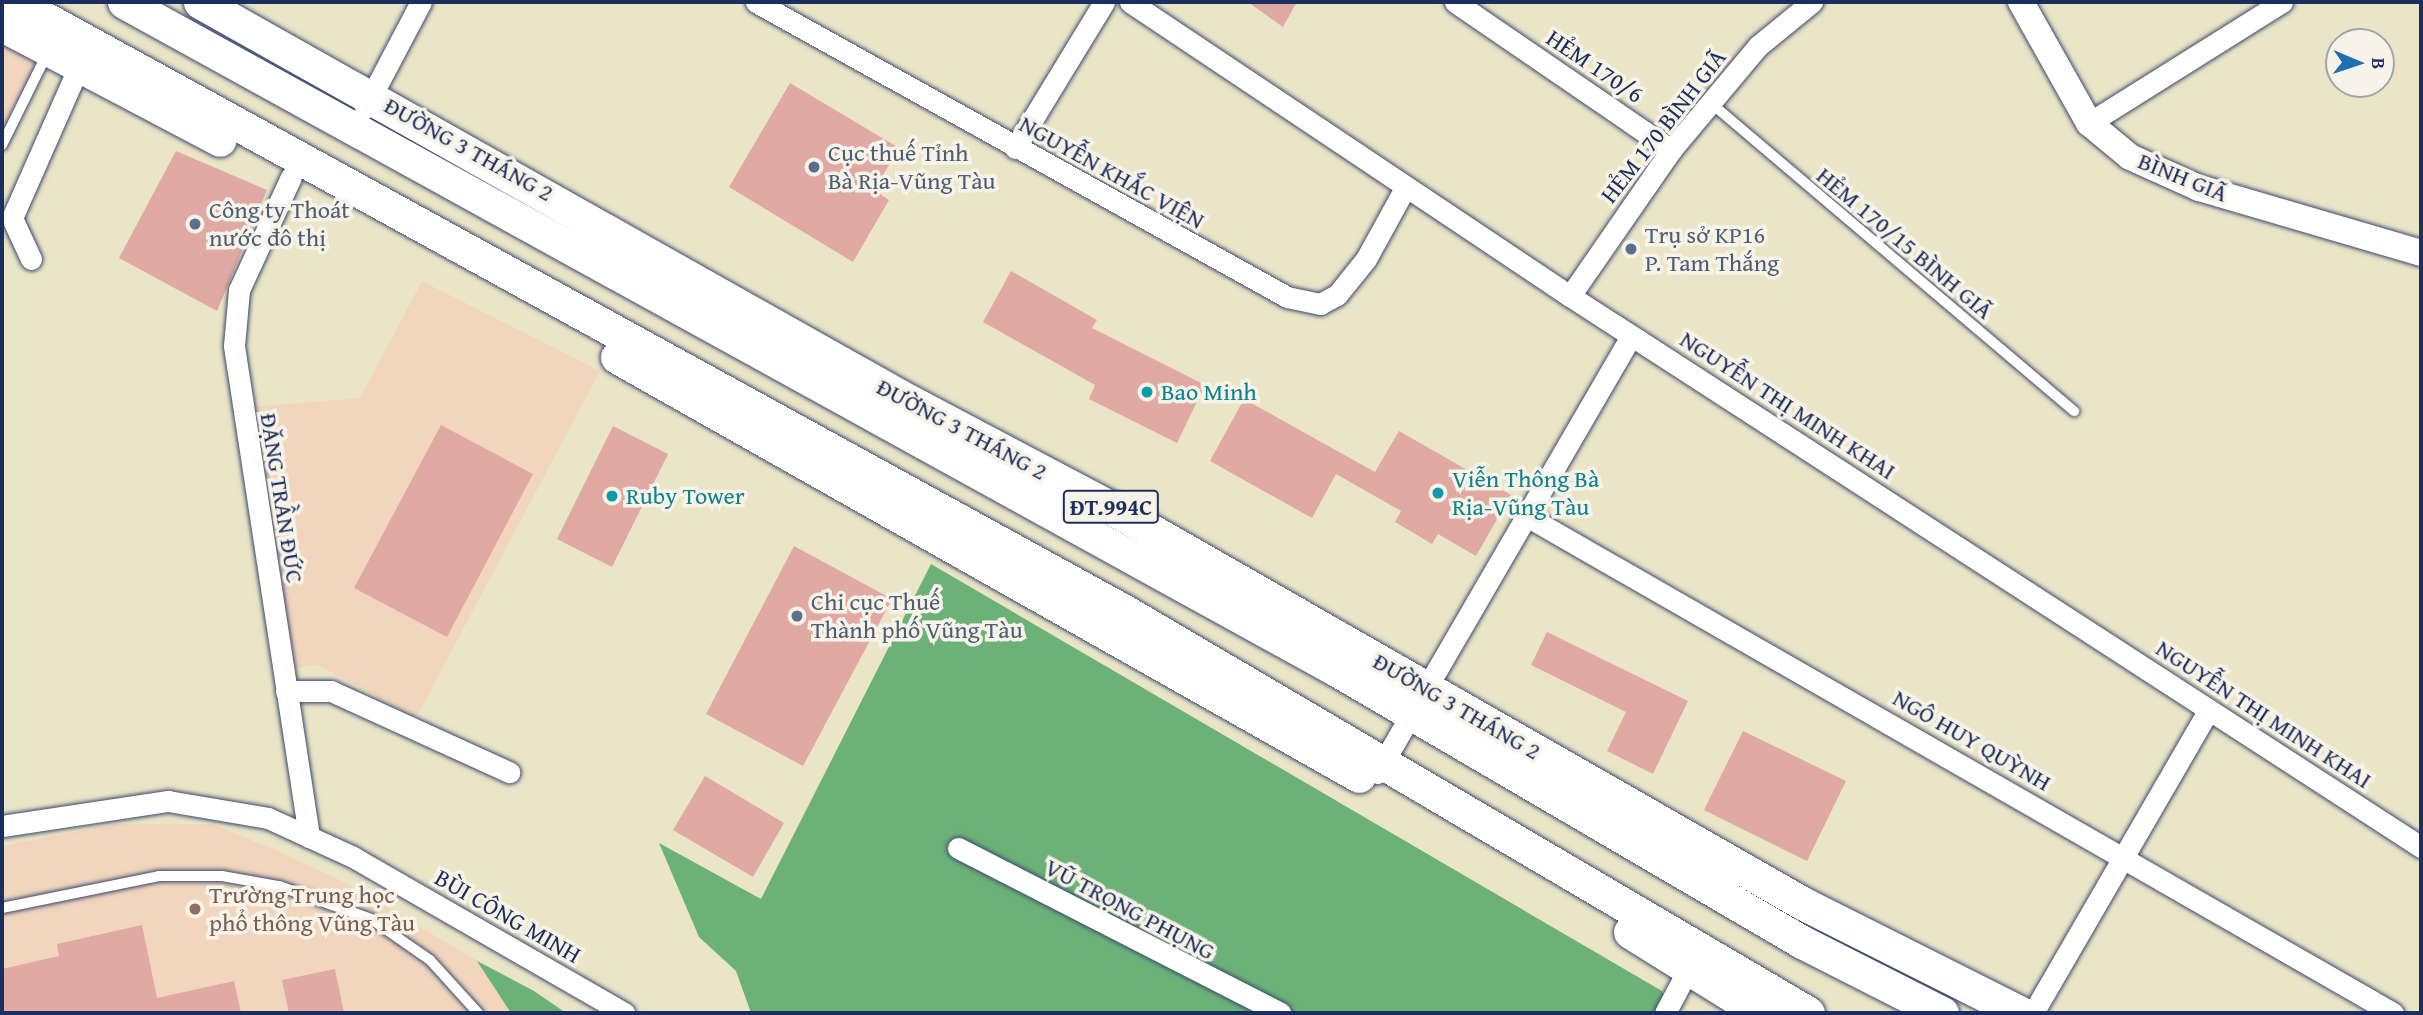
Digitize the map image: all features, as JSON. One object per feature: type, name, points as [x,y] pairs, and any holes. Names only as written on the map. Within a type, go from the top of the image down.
[{"type":"main road","points":[[15,2],[54,38],[79,66],[291,177],[333,188]]},
{"type":"main road","name":"ĐƯỜNG 3 THÁNG 2","points":[[124,2],[1418,700]]},
{"type":"main road","name":"ĐƯỜNG 3 THÁNG 2","points":[[200,2],[368,92],[1734,883],[1942,1013]]},
{"type":"main road","points":[[2,25],[54,38],[561,312],[1126,611],[1376,774],[1682,957],[1760,1013]]},
{"type":"main road","name":"ĐƯỜNG 3 THÁNG 2","points":[[1734,883],[2021,1013]]},
{"type":"main road","points":[[1682,957],[1808,1013]]},
{"type":"street","points":[[360,131],[368,92],[421,2]]},
{"type":"street","name":"NGUYỄN KHẮC VIỆN","points":[[756,2],[1261,285],[1320,304],[1337,295],[1366,259],[1405,188]]},
{"type":"street","points":[[1015,148],[1104,2]]},
{"type":"street","name":"NGUYỄN THỊ MINH KHAI","points":[[1130,2],[1405,188],[1631,336],[2421,847]]},
{"type":"street","name":"HẺM 170/6","points":[[1455,2],[1671,150]]},
{"type":"street","name":"HẺM 170 BÌNH GIÃ","points":[[1570,296],[1671,150],[1758,46],[1812,2]]},
{"type":"street","points":[[2089,123],[2282,2]]},
{"type":"street","name":"BÌNH GIÃ","points":[[2025,3],[2089,123],[2130,157],[2199,188],[2421,253]]},
{"type":"street","points":[[31,259],[12,218],[79,66]]},
{"type":"street","name":"ĐẶNG TRẦN ĐỨC","points":[[291,177],[239,290],[234,345],[309,836]]},
{"type":"street","points":[[1376,774],[1523,514],[1631,336]]},
{"type":"street","name":"NGÔ HUY QUỲNH","points":[[1523,514],[2127,858],[2393,1013]]},
{"type":"street","points":[[286,691],[331,691],[509,772]]},
{"type":"street","points":[[2033,1013],[2127,858],[2207,711]]},
{"type":"street","name":"BÙI CÔNG MINH","points":[[2,826],[168,801],[268,818],[309,836],[624,1013]]},
{"type":"street","name":"VŨ TRỌNG PHỤNG","points":[[958,848],[1280,1013]]},
{"type":"street","points":[[1665,1013],[1682,957]]},
{"type":"lane","points":[[2,145],[54,38]]},
{"type":"lane","name":"HẺM 170/15 BÌNH GIÃ","points":[[1712,104],[2074,411]]},
{"type":"lane","points":[[2,908],[159,876],[222,876],[279,886],[371,919],[430,960],[478,1013]]},
{"type":"shaded area","points":[[2,36],[39,56],[2,131]]},
{"type":"shaded area","points":[[422,281],[600,371],[416,718],[316,664],[289,670],[250,407],[360,398]]},
{"type":"shaded area","name":"Trường Trung học phổ thông Vũng Tàu","points":[[115,824],[212,824],[271,848],[342,881],[566,1013],[2,1013],[2,846]]},
{"type":"green space","points":[[931,564],[1662,991],[1670,1013],[751,1013],[736,971],[699,937],[659,843],[761,899]]},
{"type":"green space","points":[[477,961],[534,991],[566,1013],[511,1013]]},
{"type":"building","points":[[1248,2],[1297,2],[1283,27]]},
{"type":"building","name":"Cục thuế Tỉnh Bà Rịa-Vũng Tàu","points":[[790,83],[899,148],[874,190],[889,200],[853,262],[729,187]]},
{"type":"building","name":"Công ty Thoát nước đô thị","points":[[176,151],[267,190],[217,311],[119,258]]},
{"type":"building","points":[[1011,271],[1097,320],[1092,328],[1205,385],[1177,443],[1089,399],[1095,385],[983,322]]},
{"type":"building","points":[[1244,399],[1375,472],[1399,431],[1511,495],[1476,556],[1438,534],[1432,544],[1395,522],[1401,511],[1336,474],[1312,518],[1210,461]]},
{"type":"building","points":[[441,425],[533,474],[447,637],[354,588]]},
{"type":"building","name":"Ruby Tower","points":[[613,426],[668,454],[612,567],[557,539]]},
{"type":"building","points":[[794,546],[892,599],[803,766],[706,714]]},
{"type":"building","points":[[1547,632],[1688,701],[1653,774],[1607,751],[1626,712],[1531,665]]},
{"type":"building","points":[[1743,731],[1846,781],[1807,861],[1704,810]]},
{"type":"building","points":[[705,776],[784,823],[753,877],[673,830]]},
{"type":"building","points":[[142,925],[157,998],[234,981],[241,1013],[2,1013],[2,969],[59,956],[57,944]]},
{"type":"building","points":[[335,969],[344,1013],[289,1013],[282,980]]},
{"type":"place","name":"Cục thuế Tỉnh Bà Rịa-Vũng Tàu","points":[[814,167]]},
{"type":"place","name":"Công ty Thoát nước đô thị","points":[[195,224]]},
{"type":"place","name":"Trụ sở KP16 P. Tam Thắng","points":[[1631,249]]},
{"type":"place","name":"Bao Minh","points":[[1147,392]]},
{"type":"place","name":"Viễn Thông Bà Rịa-Vũng Tàu","points":[[1438,493]]},
{"type":"place","name":"Ruby Tower","points":[[612,496]]},
{"type":"place","name":"Chi cục Thuế Thành phố Vũng Tàu","points":[[797,616]]},
{"type":"place","name":"Trường Trung học phổ thông Vũng Tàu","points":[[195,909]]}]
